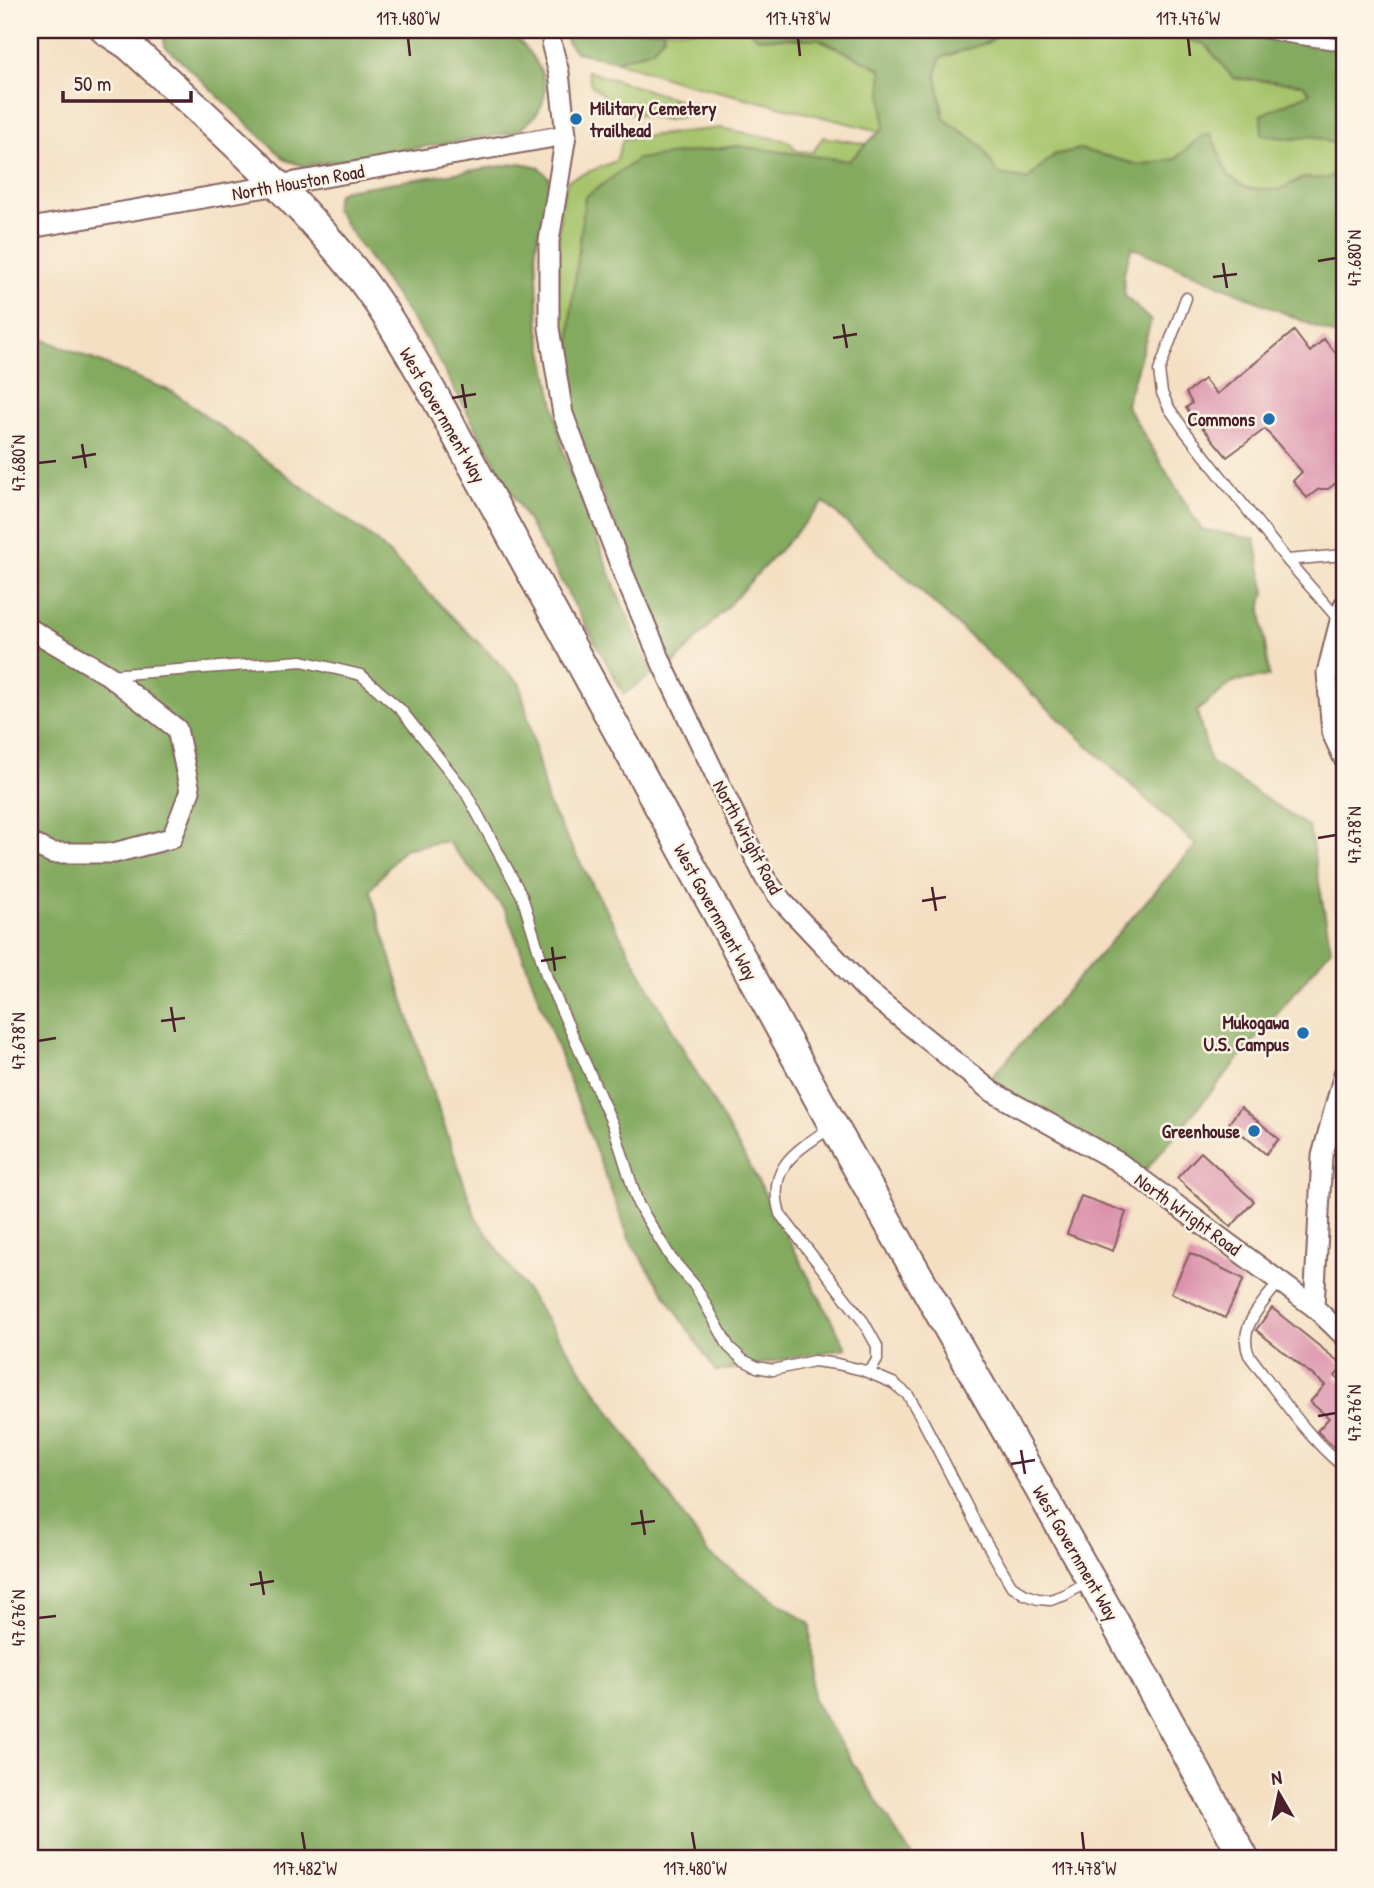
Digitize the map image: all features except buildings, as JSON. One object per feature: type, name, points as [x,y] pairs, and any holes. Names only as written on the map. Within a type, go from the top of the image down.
[{"type":"main road","name":"West Government Way","points":[[105,30],[128,45],[280,186],[355,272],[438,400],[833,1125],[1091,1579],[1244,1858]]},
{"type":"street","name":"North Wright Road","points":[[551,38],[559,73],[566,135],[549,242],[549,328],[563,414],[624,575],[664,668],[765,878],[782,901],[864,989],[991,1091],[1118,1162],[1314,1307],[1344,1336]]},
{"type":"street","name":"North Houston Road","points":[[30,228],[566,135]]},
{"type":"street","points":[[1342,613],[1327,673],[1332,733],[1344,759]]},
{"type":"street","points":[[30,629],[108,675],[177,729],[190,791],[172,838],[114,853],[52,853],[30,843]]},
{"type":"street","points":[[1314,1307],[1322,1156],[1344,1074]]},
{"type":"lane","points":[[1250,30],[1344,45]]},
{"type":"lane","points":[[1186,298],[1159,371],[1162,393],[1169,408],[1287,560],[1342,613]]},
{"type":"lane","points":[[1287,560],[1344,555]]},
{"type":"lane","points":[[108,675],[302,661],[361,675],[401,710],[465,791],[522,896],[547,978],[613,1125],[638,1204],[671,1258],[696,1287],[729,1347],[743,1360],[757,1367],[772,1370],[814,1361],[837,1364],[893,1383],[908,1395],[1011,1585],[1038,1600],[1050,1600],[1065,1595],[1091,1579]]},
{"type":"lane","points":[[833,1125],[786,1162],[779,1173],[775,1198],[780,1214],[863,1321],[877,1346],[877,1360],[869,1373]]},
{"type":"lane","points":[[1280,1281],[1253,1317],[1245,1333],[1244,1343],[1249,1355],[1304,1425],[1331,1457],[1344,1467]]},
{"type":"green space","points":[[162,30],[506,30],[536,62],[541,72],[545,94],[537,113],[516,132],[304,166],[286,160],[165,46]]},
{"type":"green space","points":[[564,30],[662,30],[664,35],[652,50],[616,61],[576,52],[567,42]]},
{"type":"green space","points":[[662,30],[748,30],[759,38],[819,39],[881,69],[884,127],[879,131],[677,81],[616,61],[652,50],[664,36]]},
{"type":"green space","points":[[748,30],[1003,30],[989,42],[940,58],[936,75],[944,119],[981,145],[997,173],[1027,180],[1054,155],[1080,149],[1139,165],[1175,159],[1201,137],[1211,134],[1228,176],[1247,188],[1278,190],[1303,178],[1329,178],[1342,163],[1333,143],[1313,136],[1292,139],[1262,135],[1261,115],[1310,93],[1303,84],[1233,78],[1205,44],[1167,35],[1167,30],[1222,30],[1276,41],[1344,50],[1344,339],[1132,247],[1123,275],[1125,296],[1151,321],[1126,405],[1201,529],[1255,539],[1265,592],[1261,610],[1269,676],[1233,682],[1197,711],[1210,762],[1309,827],[1331,949],[1144,1172],[989,1080],[1196,845],[824,502],[673,665],[570,415],[571,314],[585,197],[638,159],[737,146],[849,161],[884,127],[881,69],[819,39],[758,38]]},
{"type":"green space","points":[[1003,30],[1167,30],[1168,35],[1205,44],[1233,78],[1303,84],[1311,94],[1261,115],[1292,139],[1313,136],[1333,143],[1342,163],[1329,178],[1303,178],[1278,190],[1247,188],[1228,176],[1211,134],[1201,137],[1175,159],[1139,165],[1080,149],[1054,155],[1027,180],[997,173],[981,145],[944,119],[936,75],[940,58],[989,42]]},
{"type":"green space","points":[[587,71],[708,109],[669,120],[625,112],[592,86]]},
{"type":"green space","points":[[720,128],[788,141],[797,151],[813,152],[823,137],[866,144],[850,161],[737,146],[570,415],[555,328],[560,207],[568,180],[616,161],[623,139]]},
{"type":"green space","points":[[521,163],[539,167],[549,178],[550,188],[536,245],[539,330],[563,450],[619,597],[653,674],[624,694],[430,345],[334,208],[337,195],[344,190]]},
{"type":"green space","points":[[30,334],[173,392],[375,540],[520,684],[548,804],[759,1183],[846,1348],[716,1372],[630,1241],[506,911],[447,841],[403,849],[370,890],[422,1061],[476,1218],[710,1555],[810,1624],[813,1700],[913,1858],[30,1858]]},
{"type":"railway","points":[[30,1855],[34,1858]]},
{"type":"place","name":"Military Cemetery trailhead","points":[[576,119]]},
{"type":"place","name":"Commons","points":[[1269,419]]},
{"type":"place","name":"Mukogawa U.S. Campus","points":[[1303,1033]]},
{"type":"place","name":"Greenhouse","points":[[1254,1131]]}]
